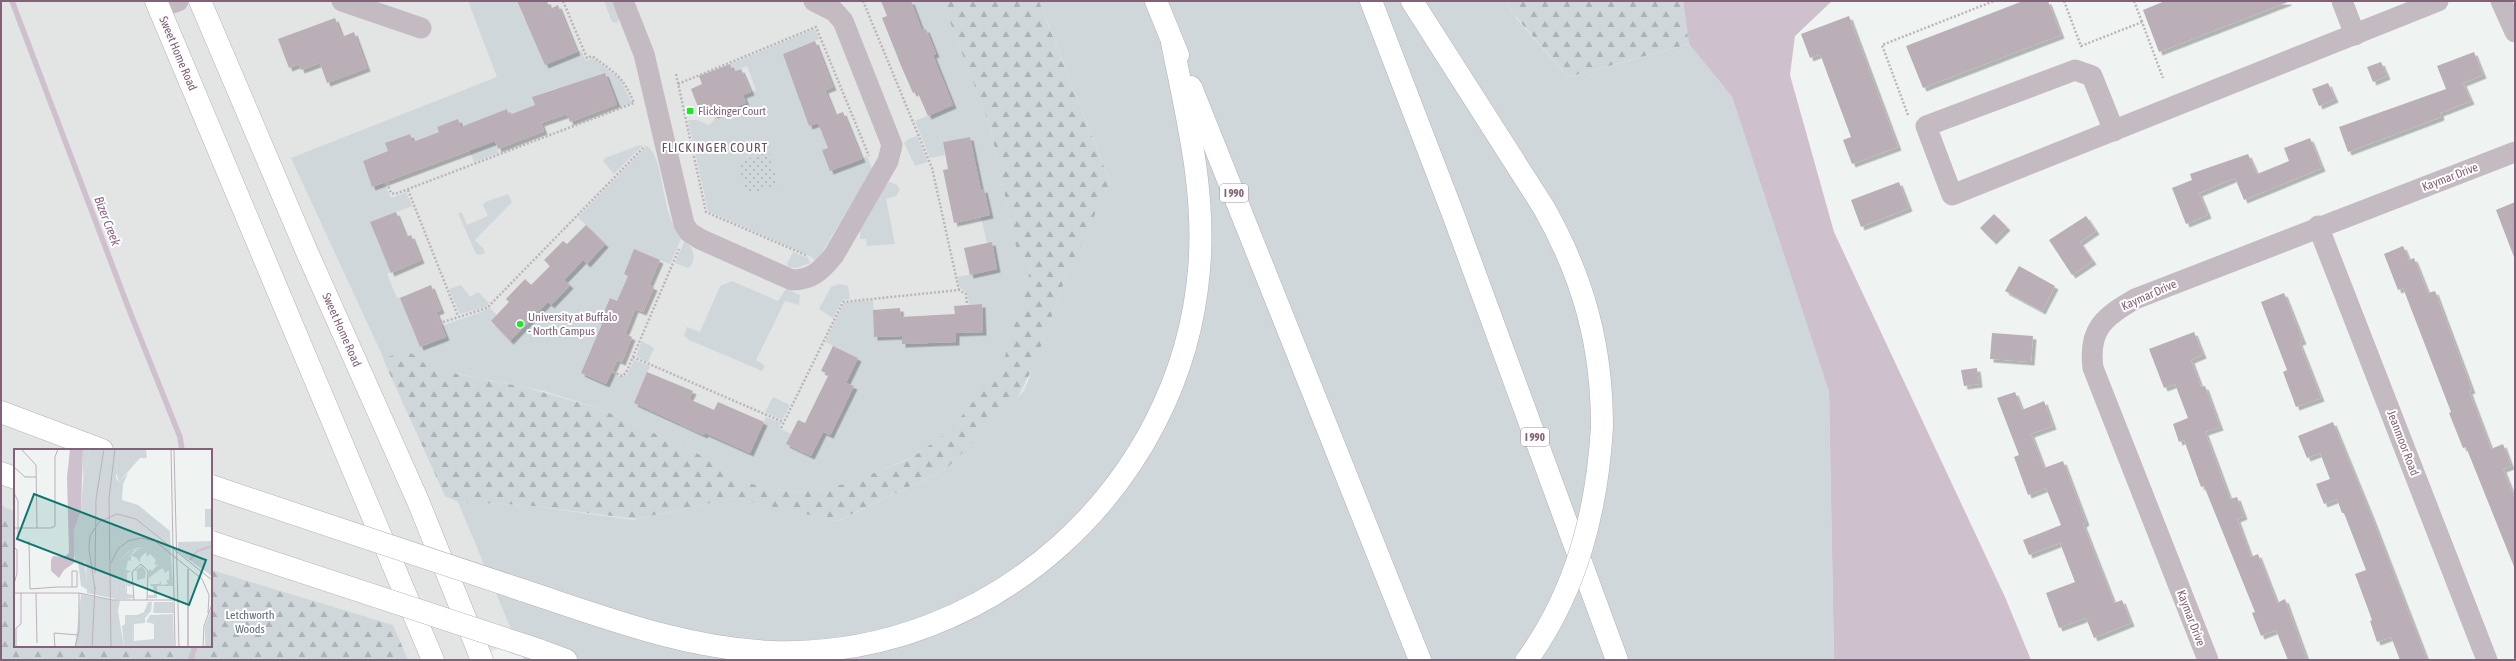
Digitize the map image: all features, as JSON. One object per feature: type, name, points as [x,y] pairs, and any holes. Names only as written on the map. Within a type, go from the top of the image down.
[{"type":"main road","name":"Sweet Home Road","points":[[200,1],[278,186],[418,501],[482,660]]},
{"type":"main road","name":"I 990","points":[[1156,1],[1296,344],[1420,660]]},
{"type":"main road","name":"I 990","points":[[1371,1],[1456,222],[1617,660]]},
{"type":"main road","points":[[1412,1],[1544,208],[1573,266],[1594,333],[1602,387],[1602,427],[1596,495],[1583,545],[1566,592],[1527,660]]},
{"type":"main road","name":"Sweet Home Road","points":[[164,3],[433,660]]},
{"type":"main road","points":[[212,486],[631,626],[704,644],[756,651],[814,652],[885,640],[939,622],[998,592],[1055,550],[1106,499],[1139,453],[1169,393],[1182,360],[1192,324],[1201,251],[1200,191],[1172,42]]},
{"type":"main road","points":[[1,412],[98,449]]},
{"type":"main road","points":[[1,473],[14,478]]},
{"type":"main road","points":[[212,542],[566,660]]},
{"type":"street","points":[[342,1],[421,28]]},
{"type":"street","points":[[623,1],[644,54],[680,214],[689,232],[700,239],[792,280],[803,280],[824,268],[834,255],[878,179],[891,153],[891,138],[840,16],[814,1]]},
{"type":"street","points":[[2342,1],[2355,35]]},
{"type":"street","points":[[2114,131],[2092,76],[2075,70],[1926,126],[1952,195],[2114,131],[2355,35],[2438,1]]},
{"type":"street","points":[[2501,1],[2514,29]]},
{"type":"street","name":"Kaymar Drive","points":[[2208,660],[2093,368],[2091,353],[2093,339],[2100,324],[2110,313],[2135,298],[2318,226],[2515,152]]},
{"type":"street","name":"Jeanmoor Road","points":[[2318,226],[2487,660]]},
{"type":"path","points":[[387,183],[394,195],[634,103],[627,85],[619,75],[592,56],[587,58],[563,1]]},
{"type":"path","points":[[863,1],[932,168],[958,290]]},
{"type":"path","points":[[1908,115],[1882,45],[1994,1]]},
{"type":"path","points":[[2064,1],[2081,46],[2142,22]]},
{"type":"path","points":[[2134,1],[2163,78]]},
{"type":"path","points":[[678,84],[816,27],[878,179]]},
{"type":"path","points":[[676,74],[706,212],[809,257]]},
{"type":"path","points":[[443,322],[486,308],[646,146]]},
{"type":"path","points":[[408,190],[458,316]]},
{"type":"path","points":[[613,372],[622,376],[626,374],[680,246]]},
{"type":"path","points":[[781,428],[843,302],[958,290],[966,294],[967,304]]},
{"type":"path","points":[[633,357],[783,422]]},
{"type":"shaded area","name":"University at Buffalo - North Campus","points":[[1,1],[959,1],[1052,257],[1024,394],[946,469],[839,521],[468,660],[1,660]]},
{"type":"shaded area","points":[[1683,1],[1832,1],[1795,36],[1790,75],[1834,232],[2005,597],[2031,660],[1834,660],[1829,392],[1732,97],[1689,44]]},
{"type":"green space","points":[[468,1],[517,1],[524,19],[532,16],[577,52],[581,50],[586,61],[593,58],[620,79],[632,103],[618,108],[604,73],[584,80],[560,96],[557,88],[532,97],[535,105],[509,115],[507,109],[486,118],[499,153],[474,162],[458,119],[437,127],[439,132],[413,142],[410,134],[386,143],[388,151],[363,161],[372,187],[384,183],[391,198],[406,192],[412,206],[370,222],[380,247],[395,270],[387,274],[397,298],[405,296],[415,321],[410,323],[420,347],[446,337],[441,326],[487,310],[489,307],[497,315],[491,322],[510,341],[529,322],[526,318],[545,299],[551,305],[570,286],[564,280],[583,260],[587,263],[605,245],[578,217],[647,146],[653,153],[657,163],[670,215],[675,227],[682,237],[670,264],[634,250],[624,274],[628,276],[617,301],[610,298],[599,322],[607,326],[591,349],[581,373],[606,384],[611,373],[621,377],[627,375],[634,360],[650,366],[634,403],[655,412],[682,417],[679,425],[703,435],[707,428],[750,452],[766,417],[781,423],[779,428],[791,434],[786,444],[811,456],[823,432],[831,435],[854,387],[846,383],[858,358],[825,342],[844,303],[873,300],[874,337],[902,336],[902,344],[956,342],[956,333],[983,332],[981,304],[969,305],[967,292],[960,288],[957,277],[997,269],[992,243],[987,243],[981,217],[989,215],[984,189],[976,190],[975,163],[970,137],[943,142],[945,155],[930,158],[915,121],[953,105],[943,80],[928,57],[936,54],[926,29],[918,32],[911,1],[942,1],[990,126],[1016,247],[1031,268],[1004,361],[980,397],[950,431],[913,457],[846,484],[804,492],[771,490],[742,481],[690,449],[598,408],[544,391],[384,359],[291,158],[497,77]]},
{"type":"green space","points":[[604,1],[612,1],[619,19],[617,23],[612,22]]},
{"type":"green space","points":[[942,1],[1039,1],[1110,182],[1066,277],[1033,368],[1017,398],[946,469],[837,521],[733,498],[636,519],[525,505],[458,502],[445,496],[383,359],[407,350],[424,363],[457,374],[528,388],[598,408],[690,449],[742,481],[772,490],[804,492],[845,484],[910,459],[950,431],[1003,363],[1031,268],[1016,247],[990,126]]},
{"type":"green space","points":[[1039,1],[1506,1],[1516,18],[1568,77],[1689,44],[1732,97],[1829,392],[1834,660],[524,660],[458,502],[525,505],[633,520],[733,498],[838,521],[946,469],[1024,391],[1070,266],[1110,182]]},
{"type":"green space","points":[[1506,1],[1683,1],[1689,44],[1568,77],[1515,16]]},
{"type":"green space","points":[[815,29],[819,39],[783,54],[807,98],[800,101],[809,126],[818,123],[828,148],[822,150],[862,159],[867,156],[872,169],[820,256],[815,261],[810,256],[708,211],[688,120],[697,120],[709,125],[714,120],[714,115],[746,103],[743,95],[756,90],[747,66],[733,72],[730,64]]},
{"type":"green space","points":[[917,136],[928,162],[915,166],[904,143],[907,140]]},
{"type":"green space","points":[[643,145],[614,174],[603,161],[605,158]]},
{"type":"green space","points":[[769,152],[779,185],[751,194],[746,192],[738,166],[740,161]]},
{"type":"green space","points":[[888,182],[896,184],[900,190],[896,196],[886,199],[895,244],[867,246],[866,239],[860,239],[860,230]]},
{"type":"green space","points":[[508,194],[512,202],[475,240],[484,249],[485,253],[480,255],[476,254],[458,213],[462,213],[467,225],[488,216],[483,205],[485,202]]},
{"type":"green space","points":[[685,240],[692,250],[694,258],[693,262],[688,268],[675,263]]},
{"type":"green space","points":[[793,252],[808,258],[811,263],[796,268],[789,267],[787,264]]},
{"type":"green space","points":[[732,281],[778,301],[786,289],[800,295],[799,305],[785,301],[756,360],[765,366],[762,371],[689,340],[684,336],[687,327],[700,332],[720,286]]},
{"type":"green space","points":[[839,284],[848,286],[850,299],[842,300],[833,318],[819,309],[831,287]]},
{"type":"green space","points":[[461,285],[470,297],[478,292],[489,303],[486,307],[460,314],[449,289]]},
{"type":"green space","points":[[642,341],[654,348],[648,362],[636,356]]},
{"type":"green space","points":[[773,397],[790,405],[782,420],[765,412]]},
{"type":"green space","name":"Letchworth Woods","points":[[1,506],[14,511],[14,647],[212,647],[212,570],[393,625],[408,660],[1,660]]},
{"type":"building","points":[[517,1],[547,1],[550,9],[558,5],[577,52],[545,65]]},
{"type":"building","points":[[881,1],[911,1],[922,30],[926,29],[936,54],[933,55],[953,105],[928,116],[917,91],[913,93],[902,68],[882,18],[887,16]]},
{"type":"building","points":[[2023,1],[2048,1],[2061,35],[1923,88],[1906,46]]},
{"type":"building","points":[[2165,1],[2288,2],[2159,52],[2143,10]]},
{"type":"building","points":[[1849,16],[1898,147],[1852,164],[1843,140],[1851,137],[1820,54],[1810,58],[1801,34]]},
{"type":"building","points":[[335,18],[342,37],[354,32],[367,68],[327,83],[320,63],[301,70],[299,64],[289,68],[278,39]]},
{"type":"building","points":[[815,41],[833,87],[825,90],[835,115],[843,112],[862,159],[830,171],[822,150],[828,148],[818,123],[809,126],[783,54]]},
{"type":"building","points":[[2474,52],[2483,75],[2463,83],[2471,101],[2440,113],[2441,117],[2348,152],[2339,127],[2446,89],[2437,66]]},
{"type":"building","points":[[2381,62],[2387,76],[2373,82],[2367,67]]},
{"type":"building","points":[[730,64],[733,72],[741,69],[751,92],[743,95],[746,103],[714,115],[712,108],[700,112],[691,89],[702,84],[699,76]]},
{"type":"building","points":[[605,73],[617,104],[570,122],[567,114],[541,123],[544,131],[498,149],[495,141],[372,187],[363,161],[388,151],[385,143],[410,134],[413,142],[439,132],[437,127],[458,119],[461,127],[507,109],[509,115],[535,105],[532,97]]},
{"type":"building","points":[[2328,83],[2335,99],[2319,106],[2312,89]]},
{"type":"building","points":[[970,137],[981,190],[984,189],[990,215],[954,223],[943,170],[948,169],[943,142]]},
{"type":"building","points":[[2310,138],[2322,168],[2244,200],[2235,178],[2199,193],[2208,215],[2186,224],[2172,188],[2192,180],[2190,174],[2248,154],[2257,174],[2289,161],[2284,148]]},
{"type":"building","points":[[1899,182],[1909,208],[1861,227],[1851,200]]},
{"type":"building","points":[[2515,202],[2515,257],[2514,257],[2496,210]]},
{"type":"building","points":[[396,212],[406,237],[411,235],[421,260],[391,273],[370,222]]},
{"type":"building","points":[[1994,214],[2007,227],[1993,241],[1980,228]]},
{"type":"building","points":[[2086,216],[2096,231],[2080,242],[2093,261],[2072,275],[2049,240]]},
{"type":"building","points":[[586,225],[605,244],[587,264],[583,260],[564,280],[570,285],[551,305],[548,302],[510,341],[491,321],[509,302],[506,299],[525,279],[531,285],[550,266],[544,260],[563,241],[567,244]]},
{"type":"building","points":[[992,242],[997,269],[970,275],[964,248]]},
{"type":"building","points":[[2403,246],[2409,260],[2414,258],[2428,293],[2435,291],[2472,390],[2469,391],[2491,449],[2503,444],[2511,466],[2503,469],[2515,499],[2515,569],[2466,447],[2463,448],[2449,413],[2451,412],[2403,288],[2398,290],[2384,254]]},
{"type":"building","points":[[634,249],[660,260],[649,285],[654,287],[643,312],[635,309],[625,334],[632,337],[622,362],[617,360],[606,384],[581,373],[602,324],[599,323],[610,298],[617,301],[628,276],[624,274]]},
{"type":"building","points":[[2019,266],[2055,286],[2042,311],[2005,291]]},
{"type":"building","points":[[431,285],[441,310],[436,312],[446,337],[420,347],[400,298]]},
{"type":"building","points":[[2284,293],[2303,341],[2299,342],[2321,398],[2296,407],[2283,372],[2287,370],[2261,302]]},
{"type":"building","points":[[982,304],[983,332],[956,333],[956,342],[902,344],[902,336],[874,337],[873,310],[900,308],[901,317],[955,314],[954,306]]},
{"type":"building","points":[[2194,332],[2203,355],[2191,360],[2201,387],[2205,386],[2220,427],[2205,432],[2230,499],[2237,497],[2244,516],[2237,519],[2251,557],[2258,554],[2277,603],[2285,599],[2307,660],[2288,660],[2276,630],[2261,636],[2252,613],[2255,612],[2204,486],[2201,487],[2184,440],[2179,442],[2173,424],[2188,418],[2175,384],[2164,388],[2149,349]]},
{"type":"building","points":[[1992,333],[2033,336],[2031,362],[1990,359]]},
{"type":"building","points":[[833,346],[858,358],[846,383],[854,386],[830,435],[823,432],[811,456],[786,444],[798,420],[805,423],[829,374],[821,371]]},
{"type":"building","points":[[1977,368],[1979,384],[1964,386],[1961,370]]},
{"type":"building","points":[[647,372],[693,391],[689,399],[714,410],[718,402],[764,422],[750,453],[705,433],[704,435],[634,403]]},
{"type":"building","points":[[2015,392],[2022,410],[2044,401],[2053,426],[2031,434],[2044,468],[2063,461],[2086,522],[2083,524],[2114,603],[2122,600],[2131,623],[2094,638],[2086,618],[2059,628],[2046,593],[2075,582],[2060,543],[2029,555],[2023,540],[2061,525],[2046,488],[2028,495],[2014,457],[2019,455],[1997,398]]},
{"type":"building","points":[[2333,422],[2427,660],[2400,660],[2391,637],[2377,642],[2370,621],[2372,620],[2355,574],[2366,570],[2337,499],[2324,504],[2316,484],[2330,479],[2320,453],[2307,458],[2298,436]]},
{"type":"waterway","name":"Bizer Creek","points":[[12,1],[130,312],[180,437],[182,449]]},
{"type":"waterway","name":"Bizer Creek","points":[[191,660],[195,647]]},
{"type":"place","name":"Flickinger Court","points":[[690,111]]},
{"type":"place","name":"University at Buffalo - North Campus","points":[[520,324]]},
{"type":"district","name":"FLICKINGER COURT","points":[[715,147]]}]
